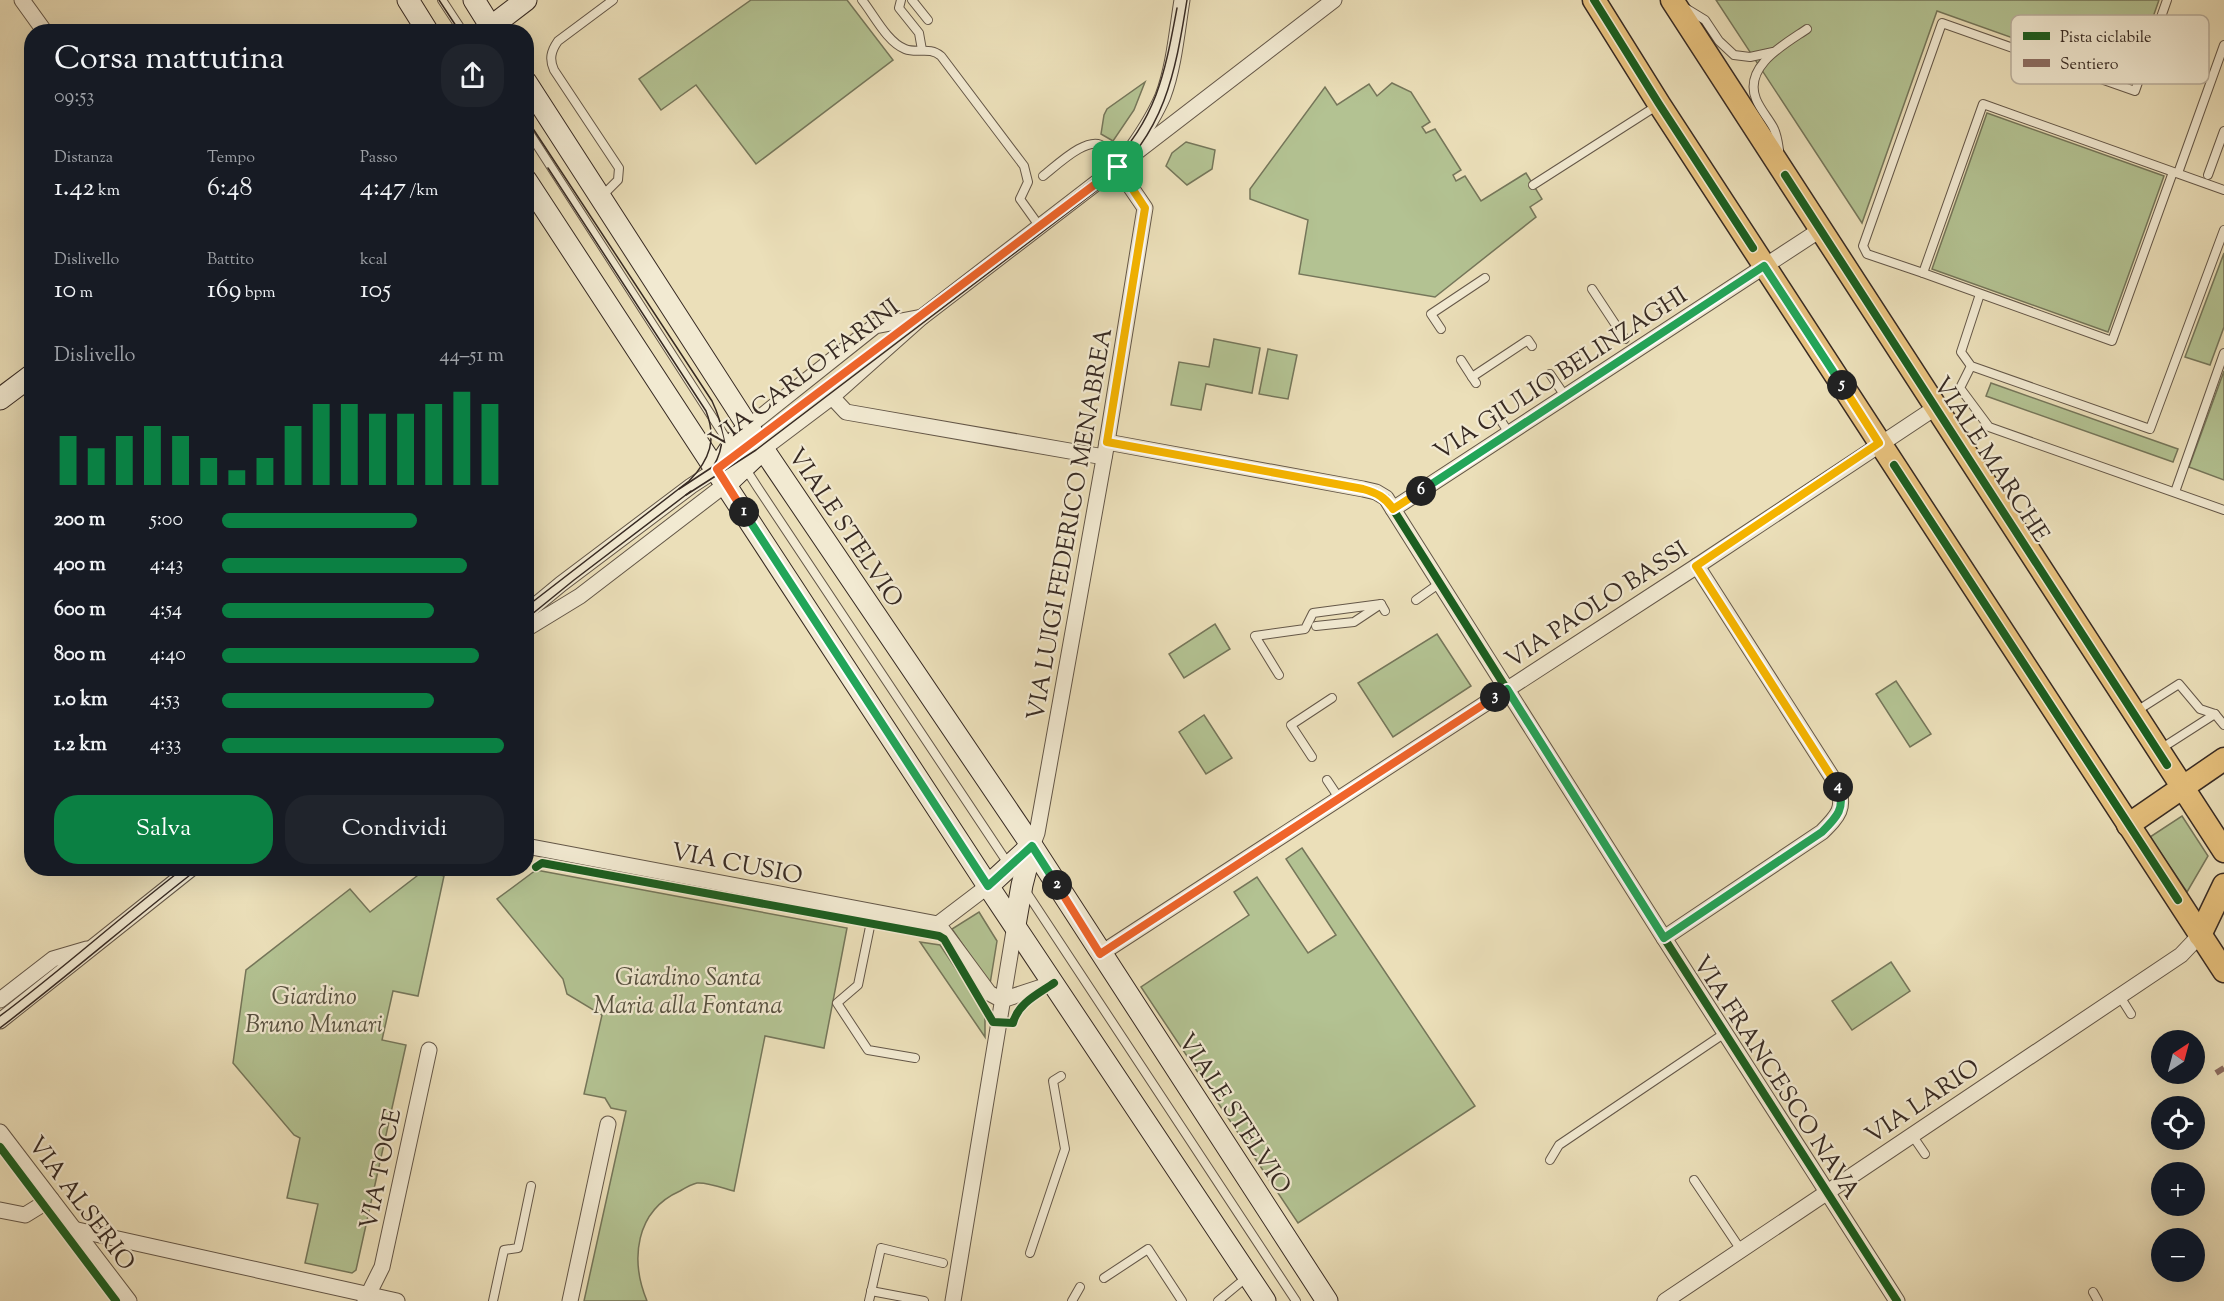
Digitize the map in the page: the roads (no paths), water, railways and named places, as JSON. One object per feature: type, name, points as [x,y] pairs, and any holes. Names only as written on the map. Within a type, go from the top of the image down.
[{"type":"main road","points":[[408,0],[423,24]]},
{"type":"main road","points":[[474,0],[487,24]]},
{"type":"main road","points":[[497,24],[526,0]]},
{"type":"main road","points":[[1594,0],[1764,266],[2224,971]]},
{"type":"main road","name":"VIALE MARCHE","points":[[1673,0],[1935,408],[2224,851]]},
{"type":"main road","name":"VIALE STELVIO","points":[[534,94],[756,439],[1032,846],[1327,1301]]},
{"type":"main road","points":[[534,192],[988,886],[1054,983],[1095,1054],[1265,1301]]},
{"type":"main road","points":[[0,399],[24,381]]},
{"type":"main road","name":"VIA CARLO FARINI","points":[[722,477],[738,455],[756,439]]},
{"type":"main road","points":[[2128,825],[2224,759]]},
{"type":"main road","points":[[988,886],[1032,846]]},
{"type":"main road","points":[[1015,925],[1032,846]]},
{"type":"main road","points":[[2200,934],[2224,885]]},
{"type":"street","points":[[22,0],[39,24]]},
{"type":"street","points":[[1118,167],[1145,131],[1163,95],[1173,55],[1182,0]]},
{"type":"street","points":[[1118,167],[1334,0]]},
{"type":"street","name":"VIA CARLO FARINI","points":[[756,439],[832,397],[922,317],[1118,167]]},
{"type":"street","name":"VIA LUIGI FEDERICO MENABREA","points":[[1032,846],[1037,833],[1106,450],[1145,208],[1118,167]]},
{"type":"street","name":"VIA GIULIO BELINZAGHI","points":[[1393,509],[1820,230]]},
{"type":"street","name":"VIA CARLO FARINI","points":[[756,439],[875,326],[922,317]]},
{"type":"street","points":[[832,397],[846,412],[1363,489],[1376,492],[1386,498],[1393,509]]},
{"type":"street","name":"VIA PAOLO BASSI","points":[[1100,954],[1935,408]]},
{"type":"street","name":"VIA CARLO FARINI","points":[[534,606],[690,486],[722,477]]},
{"type":"street","name":"VIA CARLO FARINI","points":[[534,623],[580,596],[722,477]]},
{"type":"street","name":"VIA FRANCESCO NAVA","points":[[1393,509],[1897,1301]]},
{"type":"street","points":[[1664,938],[1822,832],[1840,810],[1842,797],[1837,785],[1696,566]]},
{"type":"street","name":"VIA CUSIO","points":[[534,848],[938,924]]},
{"type":"street","points":[[0,1021],[182,876]]},
{"type":"street","points":[[988,886],[938,924],[989,993],[1002,1000],[1054,983]]},
{"type":"street","points":[[954,1301],[1015,925]]},
{"type":"street","name":"VIA LARIO","points":[[1665,1301],[2119,995],[2181,956],[2200,934]]},
{"type":"street","points":[[0,1000],[53,959],[96,946]]},
{"type":"street","name":"VIA TOCE","points":[[366,1298],[382,1267],[429,1050]]},
{"type":"street","points":[[570,1301],[609,1124]]},
{"type":"street","name":"VIA ALSERIO","points":[[0,1132],[129,1301]]},
{"type":"street","points":[[0,1210],[25,1215],[51,1200]]},
{"type":"street","points":[[73,1229],[366,1298],[397,1301]]},
{"type":"lane","points":[[442,0],[458,24]]},
{"type":"lane","points":[[600,197],[618,180],[620,168],[554,70],[551,59],[552,49],[558,41],[613,0]]},
{"type":"lane","points":[[862,0],[898,45],[907,50],[932,50],[941,56],[1024,166],[1028,182],[1020,199],[1040,227]]},
{"type":"lane","points":[[901,0],[899,9],[919,33],[922,50]]},
{"type":"lane","points":[[912,0],[927,20]]},
{"type":"lane","points":[[1673,0],[1705,20],[1719,41],[1734,56],[1747,57],[1773,52]]},
{"type":"lane","points":[[2162,15],[2167,0]]},
{"type":"lane","points":[[2011,48],[1942,24],[1863,246],[1867,254],[2112,341],[2224,45]]},
{"type":"lane","points":[[1785,175],[1774,129],[1753,91],[1759,69],[1773,52],[1808,29]]},
{"type":"lane","points":[[2115,84],[2135,91],[2137,84]]},
{"type":"lane","points":[[1533,185],[1659,104]]},
{"type":"lane","points":[[1923,273],[1983,104],[2224,190]]},
{"type":"lane","points":[[2208,174],[2224,131]]},
{"type":"lane","name":"VIALE STELVIO","points":[[534,140],[758,488],[1296,1301]]},
{"type":"lane","points":[[1043,176],[1083,146],[1094,142],[1104,146],[1118,167]]},
{"type":"lane","points":[[1980,294],[1961,352],[1971,366],[2151,429],[2224,230]]},
{"type":"lane","points":[[1441,329],[1431,314],[1485,279]]},
{"type":"lane","points":[[1592,290],[1625,339]]},
{"type":"lane","points":[[1461,360],[1474,380],[1528,340],[1532,346]]},
{"type":"lane","points":[[2175,492],[2224,353]]},
{"type":"lane","points":[[1971,366],[1960,388],[1989,427],[2224,510]]},
{"type":"lane","points":[[1551,374],[1565,396]]},
{"type":"lane","points":[[1494,411],[1509,433]]},
{"type":"lane","points":[[1416,600],[1440,583]]},
{"type":"lane","points":[[1280,675],[1255,636],[1305,629],[1313,613],[1383,607],[1354,622],[1316,626]]},
{"type":"lane","points":[[2133,713],[2179,684],[2200,710],[2216,714],[2224,725]]},
{"type":"lane","points":[[1312,757],[1291,725],[1332,698]]},
{"type":"lane","points":[[2158,750],[2216,714]]},
{"type":"lane","points":[[1327,780],[1339,798]]},
{"type":"lane","points":[[873,912],[858,985],[837,1003],[868,1050],[915,1058]]},
{"type":"lane","points":[[2119,995],[2132,1014]]},
{"type":"lane","points":[[1550,1160],[1559,1145],[1725,1033]]},
{"type":"lane","points":[[1030,1253],[1065,1149],[1053,1081],[1061,1076]]},
{"type":"lane","points":[[1912,1135],[1925,1154]]},
{"type":"lane","points":[[1694,1180],[1740,1250]]},
{"type":"lane","points":[[493,1301],[504,1250],[518,1248],[531,1186]]},
{"type":"lane","points":[[868,1301],[881,1248],[943,1263]]},
{"type":"lane","points":[[1104,1278],[1148,1249],[1182,1301]]},
{"type":"lane","points":[[1218,1301],[1248,1276]]},
{"type":"lane","points":[[1072,1301],[1080,1287]]},
{"type":"lane","points":[[871,1291],[924,1301]]},
{"type":"lane","points":[[2093,1292],[2098,1301]]},
{"type":"tram line","points":[[439,0],[455,24]]},
{"type":"tram line","points":[[686,495],[756,450],[1104,185],[1125,165],[1141,145],[1164,101],[1178,53],[1187,0]]},
{"type":"tram line","points":[[679,489],[749,443],[1109,167],[1138,131],[1157,94],[1177,8]]},
{"type":"tram line","points":[[534,130],[712,401],[722,434],[720,450],[713,467]]},
{"type":"tram line","points":[[534,601],[689,481],[707,457],[711,440],[706,411],[548,168]]},
{"type":"tram line","points":[[534,612],[691,491]]},
{"type":"tram line","points":[[0,1016],[174,876]]},
{"type":"tram line","points":[[0,1028],[189,876]]},
{"type":"park label","name":"Giardino Santa Maria alla Fontana","points":[[688,991]]},
{"type":"park label","name":"Giardino Bruno Munari","points":[[314,1010]]}]
